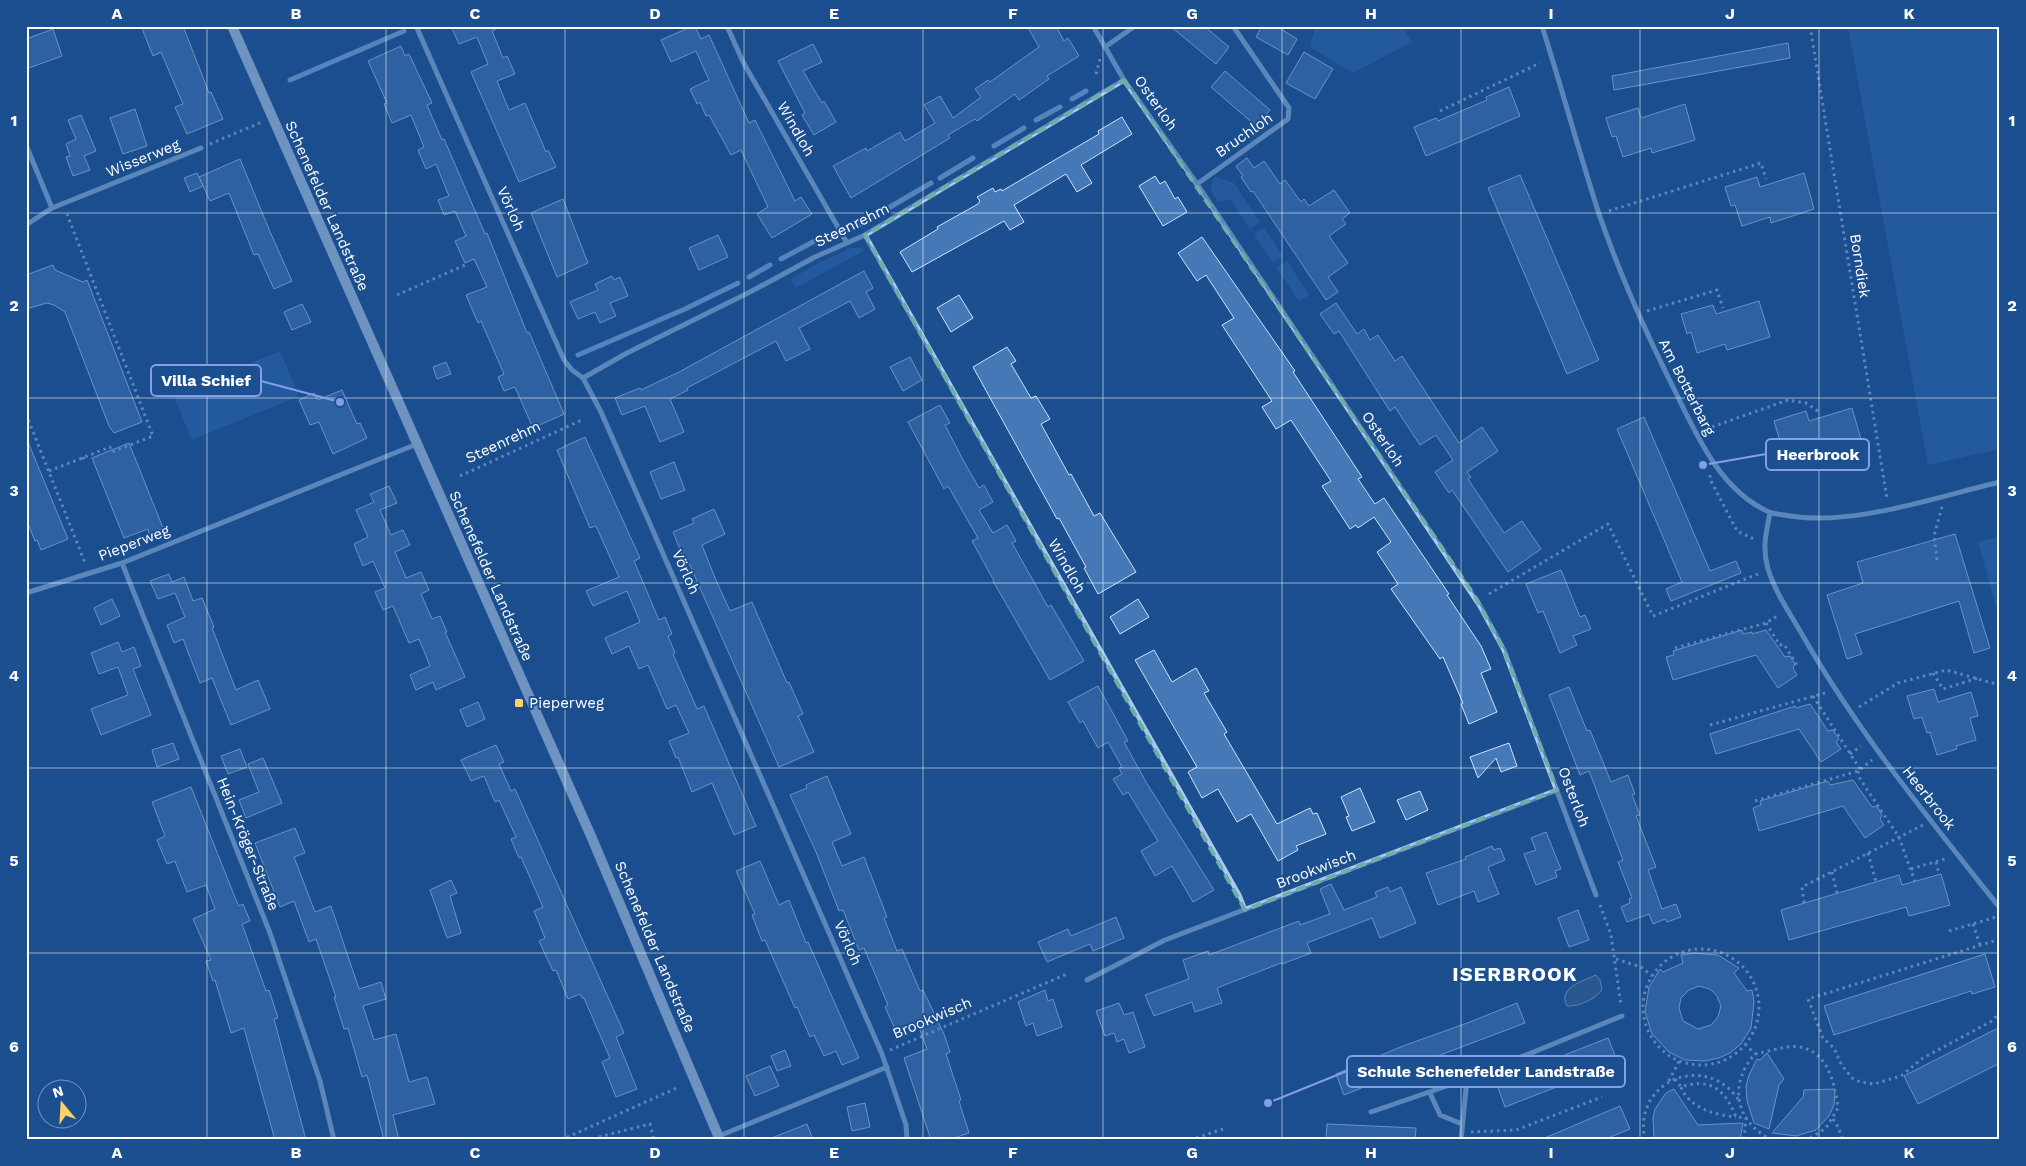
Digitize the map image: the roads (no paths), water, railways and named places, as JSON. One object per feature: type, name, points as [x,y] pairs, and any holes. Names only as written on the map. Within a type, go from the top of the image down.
[{"type":"main road","name":"Schenefelder Landstraße","points":[[232,26],[595,845],[720,1138]]},
{"type":"street","name":"Vörloh","points":[[416,26],[564,360],[572,370],[583,378],[666,559],[887,1067],[906,1125],[907,1140]]},
{"type":"street","name":"Windloh","points":[[727,26],[743,62],[847,243]]},
{"type":"street","name":"Osterloh","points":[[1093,26],[1124,80],[1197,184],[1476,598],[1504,650],[1596,895]]},
{"type":"street","points":[[1105,47],[1135,26]]},
{"type":"street","name":"Bruchloh","points":[[1197,184],[1288,119],[1289,108],[1233,26]]},
{"type":"street","name":"Am Botterbarg","points":[[1542,26],[1599,214],[1637,314],[1696,432],[1713,462],[1735,490],[1770,512],[1799,518],[1832,518],[1889,509],[2000,482]]},
{"type":"street","name":"Steenrehm","points":[[583,378],[627,353],[750,292],[815,257],[865,235],[1124,80]]},
{"type":"street","points":[[26,145],[52,208]]},
{"type":"street","name":"Wisserweg","points":[[26,225],[52,208],[201,148]]},
{"type":"street","name":"Windloh","points":[[865,235],[1234,887],[1245,910]]},
{"type":"street","name":"Pieperweg","points":[[26,593],[122,563],[417,444]]},
{"type":"street","name":"Heerbrook","points":[[1770,512],[1764,544],[1768,569],[1814,655],[1879,754],[2000,908]]},
{"type":"street","name":"Hein-Kröger-Straße","points":[[122,563],[270,932],[320,1081],[334,1140]]},
{"type":"street","name":"Brookwisch","points":[[1087,980],[1165,940],[1557,790]]},
{"type":"street","points":[[1371,1112],[1468,1079],[1622,1016]]},
{"type":"street","points":[[720,1138],[887,1067]]},
{"type":"street","points":[[1461,1140],[1468,1079]]},
{"type":"street","points":[[1430,1092],[1440,1115],[1462,1124]]},
{"type":"waterway","points":[[290,80],[404,31]]},
{"type":"waterway","points":[[1072,99],[1086,91]]},
{"type":"waterway","points":[[1036,120],[1060,107]]},
{"type":"waterway","points":[[994,146],[1024,128]]},
{"type":"waterway","points":[[940,178],[973,158]]},
{"type":"waterway","points":[[856,227],[931,183]]},
{"type":"waterway","points":[[781,259],[826,235]]},
{"type":"waterway","points":[[749,277],[770,265]]},
{"type":"waterway","points":[[578,355],[685,309],[738,283]]},
{"type":"place","name":"Villa Schief","points":[[340,402]]},
{"type":"place","name":"Heerbrook","points":[[1703,465]]},
{"type":"place","name":"Pieperweg","points":[[519,703]]},
{"type":"place","name":"Schule Schenefelder Landstraße","points":[[1268,1103]]},
{"type":"district","name":"ISERBROOK","points":[[1515,974]]}]
